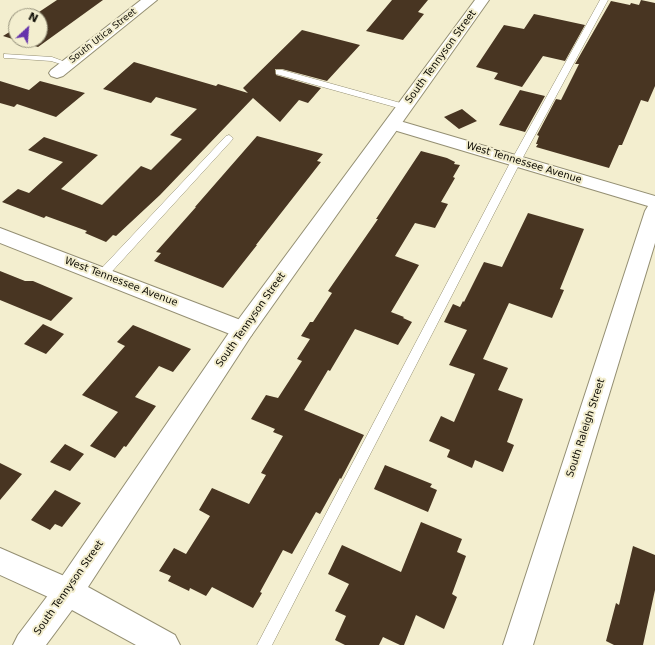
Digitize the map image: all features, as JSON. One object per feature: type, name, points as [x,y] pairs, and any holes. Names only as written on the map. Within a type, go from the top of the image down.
[{"type":"street","name":"South Utica Street","points":[[62,69],[150,0]]},
{"type":"street","name":"South Tennyson Street","points":[[28,645],[68,592],[243,330],[406,107],[482,0]]},
{"type":"street","name":"West Tennessee Avenue","points":[[393,124],[655,202]]},
{"type":"street","name":"South Raleigh Street","points":[[518,645],[655,211]]},
{"type":"street","name":"West Tennessee Avenue","points":[[0,235],[243,330]]},
{"type":"street","points":[[0,562],[68,592],[165,645]]},
{"type":"lane","points":[[264,645],[516,161],[604,0]]},
{"type":"lane","points":[[7,56],[52,59],[62,69]]},
{"type":"lane","points":[[279,72],[406,107]]},
{"type":"lane","points":[[102,275],[229,138]]},
{"type":"building","points":[[57,0],[103,0],[48,40],[48,8],[45,8]]},
{"type":"building","points":[[392,0],[428,0],[418,12],[424,14],[403,40],[366,31]]},
{"type":"building","points":[[641,0],[655,3],[655,86],[648,102],[641,100],[622,145],[619,145],[609,168],[536,147],[539,136],[537,135],[556,99],[561,100],[579,64],[575,64],[611,1],[630,5],[631,3],[639,5]]},
{"type":"building","points":[[534,14],[585,25],[565,61],[543,56],[522,87],[494,79],[498,73],[476,67],[504,25],[524,29]]},
{"type":"building","points":[[302,30],[360,45],[327,81],[282,69],[275,69],[276,75],[321,88],[308,103],[299,100],[280,122],[253,98],[160,195],[116,236],[113,235],[106,242],[85,233],[87,231],[46,216],[44,218],[2,202],[18,189],[29,193],[63,162],[28,150],[44,137],[98,155],[61,189],[102,205],[141,166],[151,170],[182,139],[170,135],[197,109],[156,97],[151,103],[103,89],[134,62],[216,86],[218,84],[248,93],[243,88]]},
{"type":"building","points":[[8,33],[8,38],[3,36]]},
{"type":"building","points":[[0,81],[29,90],[40,81],[85,93],[56,117],[17,104],[14,107],[0,103]]},
{"type":"building","points":[[520,90],[545,96],[525,132],[499,125]]},
{"type":"building","points":[[462,109],[477,121],[459,129],[444,117]]},
{"type":"building","points":[[257,136],[323,154],[317,161],[321,162],[223,288],[154,261],[161,253],[156,252]]},
{"type":"building","points":[[421,151],[447,158],[455,162],[454,164],[460,165],[453,177],[455,178],[441,202],[448,204],[435,228],[415,223],[395,256],[419,265],[391,312],[412,322],[398,345],[355,329],[330,371],[328,370],[304,410],[364,435],[341,479],[340,478],[320,514],[316,512],[292,554],[283,550],[253,608],[212,587],[206,596],[190,588],[189,591],[168,581],[171,576],[159,571],[174,548],[186,554],[210,516],[199,510],[212,488],[249,504],[266,475],[261,473],[283,436],[273,432],[275,429],[251,419],[266,395],[278,398],[302,361],[297,359],[310,339],[301,336],[310,322],[313,322],[332,293],[328,291],[378,219],[376,219]]},
{"type":"building","points":[[528,213],[584,229],[560,289],[564,290],[552,318],[509,303],[483,359],[508,368],[498,390],[523,399],[507,442],[514,445],[503,472],[475,460],[472,468],[447,457],[450,450],[429,441],[441,416],[454,422],[475,374],[449,365],[467,330],[444,322],[453,304],[460,307],[463,301],[464,302],[484,262],[502,267]]},
{"type":"building","points":[[0,271],[25,281],[33,281],[73,298],[51,321],[0,300]]},
{"type":"building","points":[[43,324],[64,334],[46,354],[24,344]]},
{"type":"building","points":[[133,325],[191,349],[173,372],[159,366],[135,397],[156,406],[126,447],[124,446],[115,458],[90,446],[118,412],[82,395],[125,346],[117,342]]},
{"type":"building","points":[[65,444],[84,454],[70,471],[50,462]]},
{"type":"building","points":[[0,463],[22,474],[0,500]]},
{"type":"building","points":[[385,465],[432,484],[430,487],[437,490],[428,512],[374,489]]},
{"type":"building","points":[[55,490],[81,503],[62,527],[55,524],[50,530],[31,520]]},
{"type":"building","points":[[421,522],[462,539],[457,552],[466,556],[452,594],[457,597],[444,629],[416,615],[404,645],[400,645],[383,637],[379,645],[345,645],[335,640],[346,616],[335,611],[349,584],[328,574],[342,545],[401,572]]},
{"type":"building","points":[[633,546],[655,555],[655,590],[643,645],[614,645],[606,641],[616,603],[619,605]]}]
